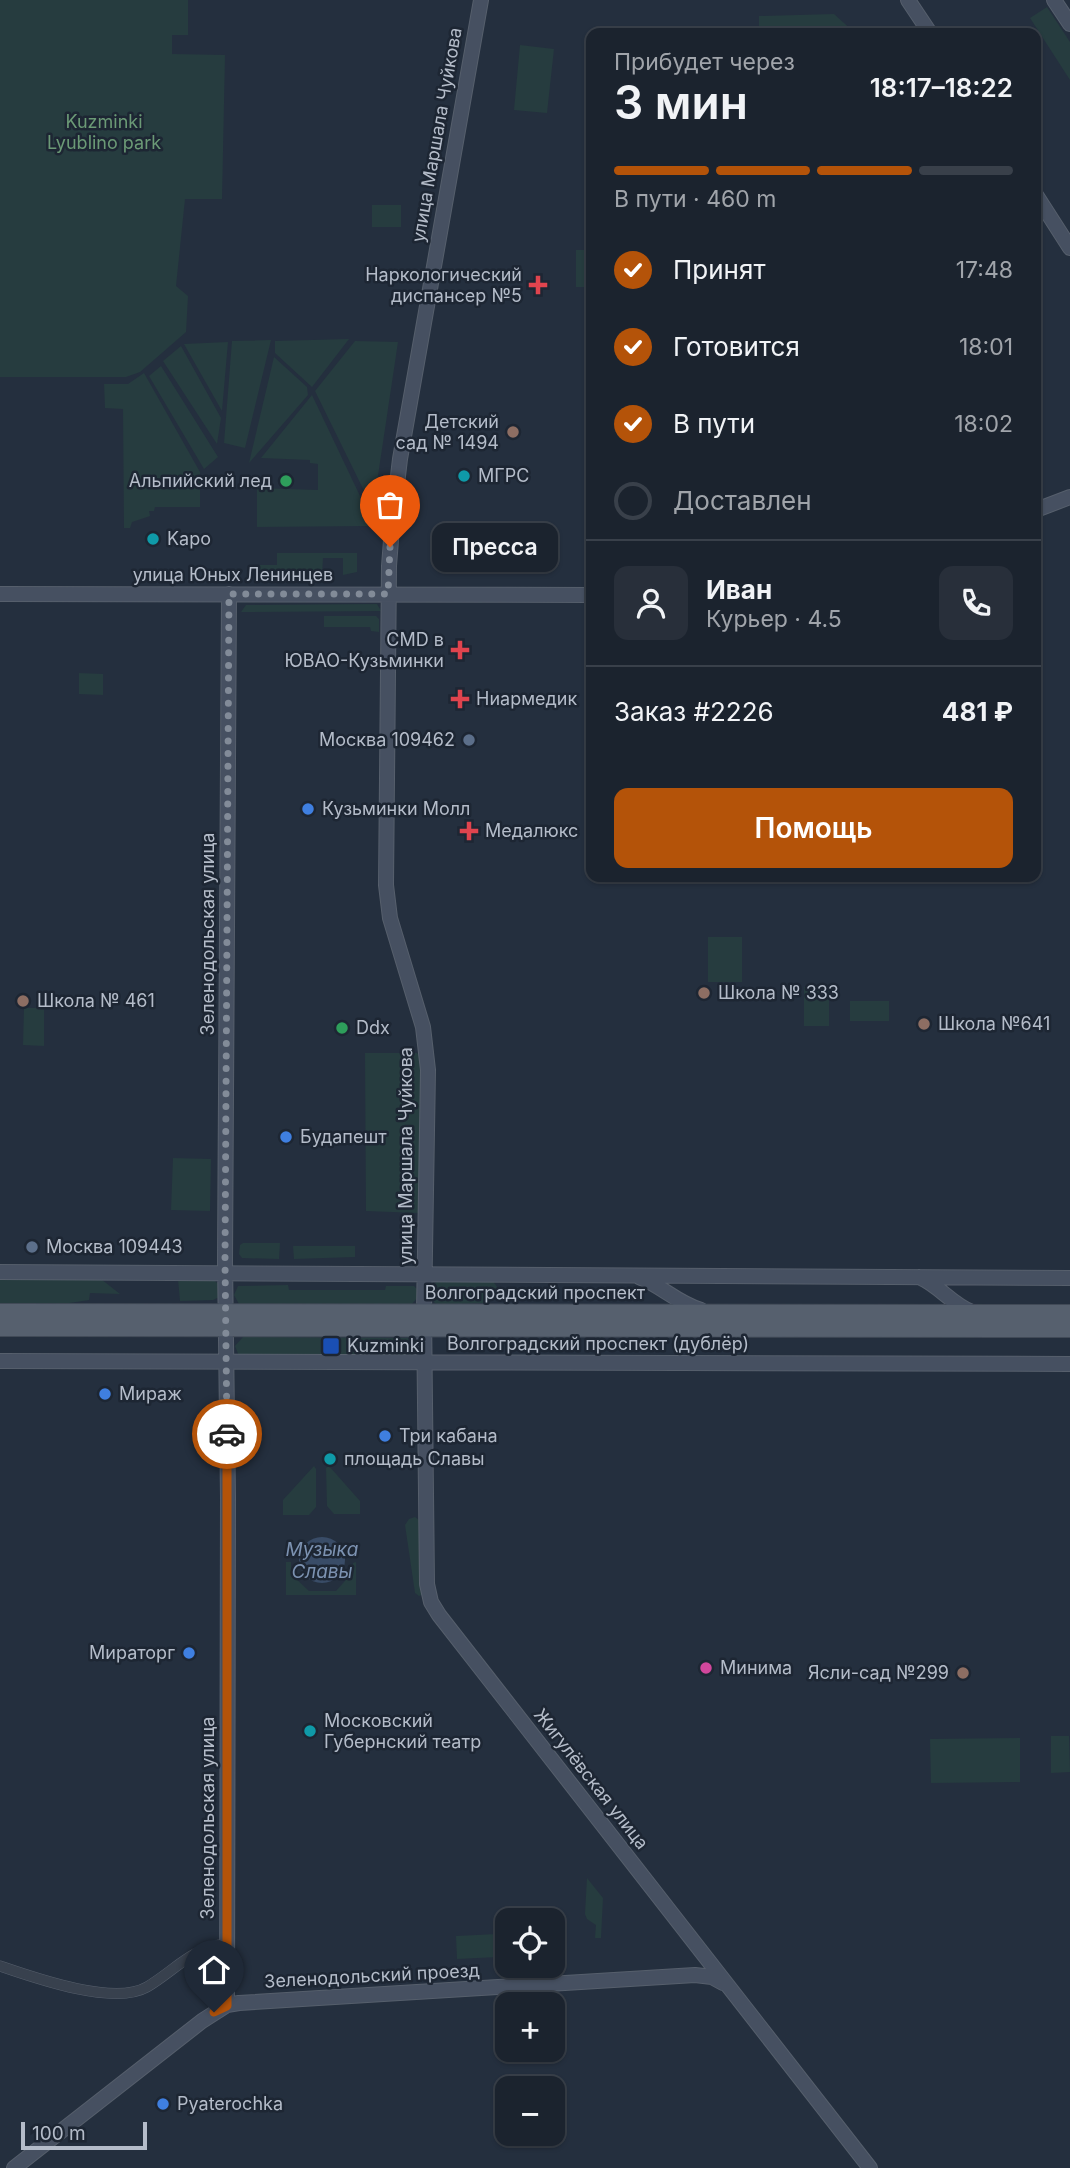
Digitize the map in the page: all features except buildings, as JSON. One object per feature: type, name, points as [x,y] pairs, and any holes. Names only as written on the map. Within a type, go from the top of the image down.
[{"type":"main road","name":"Волгоградский проспект","points":[[0,1312],[225,1321]]},
{"type":"main road","name":"Волгоградский проспект","points":[[424,1320],[712,1313],[1070,1313]]},
{"type":"main road","name":"Волгоградский проспект","points":[[0,1328],[225,1321],[424,1320],[1070,1329]]},
{"type":"street","name":"улица Маршала Чуйкова","points":[[424,1320],[428,1075],[426,1043],[390,918],[386,885],[388,594],[400,459],[481,0]]},
{"type":"street","points":[[908,0],[927,28]]},
{"type":"street","points":[[1054,0],[1070,24]]},
{"type":"street","points":[[1041,203],[1070,247]]},
{"type":"street","points":[[1041,508],[1070,497]]},
{"type":"street","name":"улица Юных Ленинцев","points":[[0,594],[586,596]]},
{"type":"street","name":"Зеленодольская улица","points":[[227,2006],[228,1497],[225,1274],[229,594]]},
{"type":"street","points":[[0,1272],[1070,1278]]},
{"type":"street","points":[[632,1275],[650,1282],[676,1301],[712,1313]]},
{"type":"street","points":[[918,1277],[929,1282],[961,1308],[976,1313]]},
{"type":"street","name":"Жигулёвская улица","points":[[424,1320],[427,1584],[431,1602],[870,2168]]},
{"type":"street","name":"Волгоградский проспект (дублёр)","points":[[0,1361],[1070,1364]]},
{"type":"street","points":[[678,1977],[688,1972],[696,1959],[693,1945],[685,1932]]},
{"type":"street","points":[[0,1966],[56,1983],[119,1995],[145,1988],[199,1950],[226,1944]]},
{"type":"street","name":"Зеленодольский проезд","points":[[227,2006],[239,2003],[678,1977],[712,1977],[727,1985]]},
{"type":"street","points":[[13,2168],[202,2021],[227,2006]]},
{"type":"green space","name":"Kuzminki Lyublino park","points":[[0,0],[188,0],[188,35],[172,35],[172,54],[225,55],[222,199],[185,199],[176,286],[188,296],[186,332],[140,372],[126,377],[0,377]]},
{"type":"green space","points":[[1047,7],[1070,42],[1070,80],[1041,35],[1041,28],[1036,28],[1030,18]]},
{"type":"green space","points":[[834,14],[849,28],[759,28],[759,16]]},
{"type":"green space","points":[[520,45],[554,49],[547,113],[514,110]]},
{"type":"green space","points":[[372,205],[401,205],[401,227],[372,227]]},
{"type":"green space","points":[[576,250],[586,250],[586,287],[576,287]]},
{"type":"green space","points":[[349,339],[312,387],[275,353],[275,341]]},
{"type":"green space","points":[[271,340],[245,448],[224,443],[232,341]]},
{"type":"green space","points":[[355,341],[398,342],[373,509],[315,391]]},
{"type":"green space","points":[[228,342],[222,411],[184,344]]},
{"type":"green space","points":[[181,346],[221,418],[217,444],[163,361]]},
{"type":"green space","points":[[274,357],[307,387],[308,395],[249,463]]},
{"type":"green space","points":[[161,366],[218,457],[204,469],[149,376]]},
{"type":"green space","points":[[144,373],[200,472],[200,507],[155,507],[154,511],[149,511],[150,516],[132,522],[130,528],[124,528],[123,409],[105,408],[104,384],[128,384]]},
{"type":"green space","points":[[312,395],[370,517],[370,526],[257,527],[257,488],[318,490],[318,464],[310,463],[310,460],[261,458]]},
{"type":"green space","points":[[277,553],[357,553],[357,572],[343,575],[343,558],[323,558],[322,575],[258,574],[258,565],[277,565]]},
{"type":"green space","points":[[377,604],[381,611],[241,612],[246,605]]},
{"type":"green space","points":[[324,616],[376,616],[379,619],[379,632],[371,631],[370,627],[324,627]]},
{"type":"green space","points":[[79,673],[103,674],[103,695],[79,694]]},
{"type":"green space","points":[[708,937],[742,937],[742,982],[708,982]]},
{"type":"green space","points":[[804,987],[829,987],[829,1026],[804,1026]]},
{"type":"green space","points":[[850,1001],[889,1001],[889,1021],[850,1021]]},
{"type":"green space","points":[[24,1008],[44,1008],[44,1046],[23,1045]]},
{"type":"green space","points":[[365,1053],[417,1053],[421,1056],[421,1211],[418,1213],[366,1211]]},
{"type":"green space","points":[[173,1158],[211,1159],[210,1211],[171,1210]]},
{"type":"green space","points":[[280,1243],[279,1259],[242,1258],[239,1254],[240,1245]]},
{"type":"green space","points":[[293,1246],[355,1246],[355,1257],[294,1259]]},
{"type":"green space","points":[[0,1279],[101,1279],[120,1294],[90,1293],[89,1300],[63,1304],[0,1304]]},
{"type":"green space","points":[[178,1279],[215,1281],[219,1285],[219,1297],[213,1300],[180,1301]]},
{"type":"green space","points":[[492,1280],[503,1295],[486,1296],[485,1303],[438,1305],[430,1296],[432,1285],[438,1281]]},
{"type":"green space","points":[[288,1285],[289,1290],[385,1290],[386,1286],[414,1286],[419,1291],[419,1296],[412,1304],[239,1304],[234,1295],[238,1286]]},
{"type":"green space","points":[[243,1337],[408,1338],[414,1344],[415,1350],[408,1358],[239,1356],[235,1346]]},
{"type":"green space","points":[[314,1466],[316,1507],[309,1515],[283,1515],[283,1500]]},
{"type":"green space","points":[[329,1466],[360,1501],[360,1514],[334,1514],[327,1506],[326,1468]]},
{"type":"green space","points":[[415,1517],[422,1522],[424,1594],[419,1596],[415,1593],[405,1525],[409,1519]]},
{"type":"green space","points":[[286,1562],[291,1562],[291,1574],[309,1591],[336,1591],[352,1573],[353,1563],[356,1562],[356,1595],[286,1595]]},
{"type":"green space","points":[[1051,1736],[1069,1736],[1070,1772],[1051,1773]]},
{"type":"green space","points":[[1020,1738],[1020,1782],[931,1783],[930,1739]]},
{"type":"green space","points":[[587,1878],[603,1898],[601,1938],[595,1938],[596,1925],[587,1919],[585,1914]]},
{"type":"green space","points":[[495,1934],[495,1957],[457,1959],[456,1936]]},
{"type":"water","name":"Музыка Славы","points":[[322,1537],[338,1544],[345,1560],[338,1576],[322,1583],[306,1576],[299,1560],[306,1544]]},
{"type":"way so far","points":[[227,1434],[225,1261],[229,594],[388,594],[390,547]]},
{"type":"place","name":"Наркологический диспансер №5","points":[[538,285]]},
{"type":"place","name":"Детский сад № 1494","points":[[513,432]]},
{"type":"place","name":"МГРС","points":[[464,476]]},
{"type":"place","name":"Альпийский лед","points":[[286,481]]},
{"type":"place","name":"Kapo","points":[[153,539]]},
{"type":"place","name":"Пресса","points":[[390,547]]},
{"type":"place","name":"CMD в ЮВАО-Кузьминки","points":[[460,650]]},
{"type":"place","name":"Ниармедик","points":[[460,699]]},
{"type":"place","name":"Москва 109462","points":[[469,740]]},
{"type":"place","name":"Кузьминки Молл","points":[[308,809]]},
{"type":"place","name":"Медалюкс","points":[[469,831]]},
{"type":"place","name":"Школа № 333","points":[[704,993]]},
{"type":"place","name":"Школа № 461","points":[[23,1001]]},
{"type":"place","name":"Школа №641","points":[[924,1024]]},
{"type":"place","name":"Ddx","points":[[342,1028]]},
{"type":"place","name":"Будапешт","points":[[286,1137]]},
{"type":"place","name":"Москва 109443","points":[[32,1247]]},
{"type":"place","name":"Kuzminki","points":[[331,1346]]},
{"type":"place","name":"Мираж","points":[[105,1394]]},
{"type":"place","name":"Три кабана","points":[[385,1436]]},
{"type":"place","name":"площадь Славы","points":[[330,1459]]},
{"type":"place","name":"Мираторг","points":[[189,1653]]},
{"type":"place","name":"Минима","points":[[706,1668]]},
{"type":"place","name":"Ясли-сад №299","points":[[963,1673]]},
{"type":"place","name":"Московский Губернский театр","points":[[310,1731]]},
{"type":"place","name":"Pyaterochka","points":[[163,2104]]},
{"type":"route","points":[[214,2012],[227,2006],[227,1434]]}]
